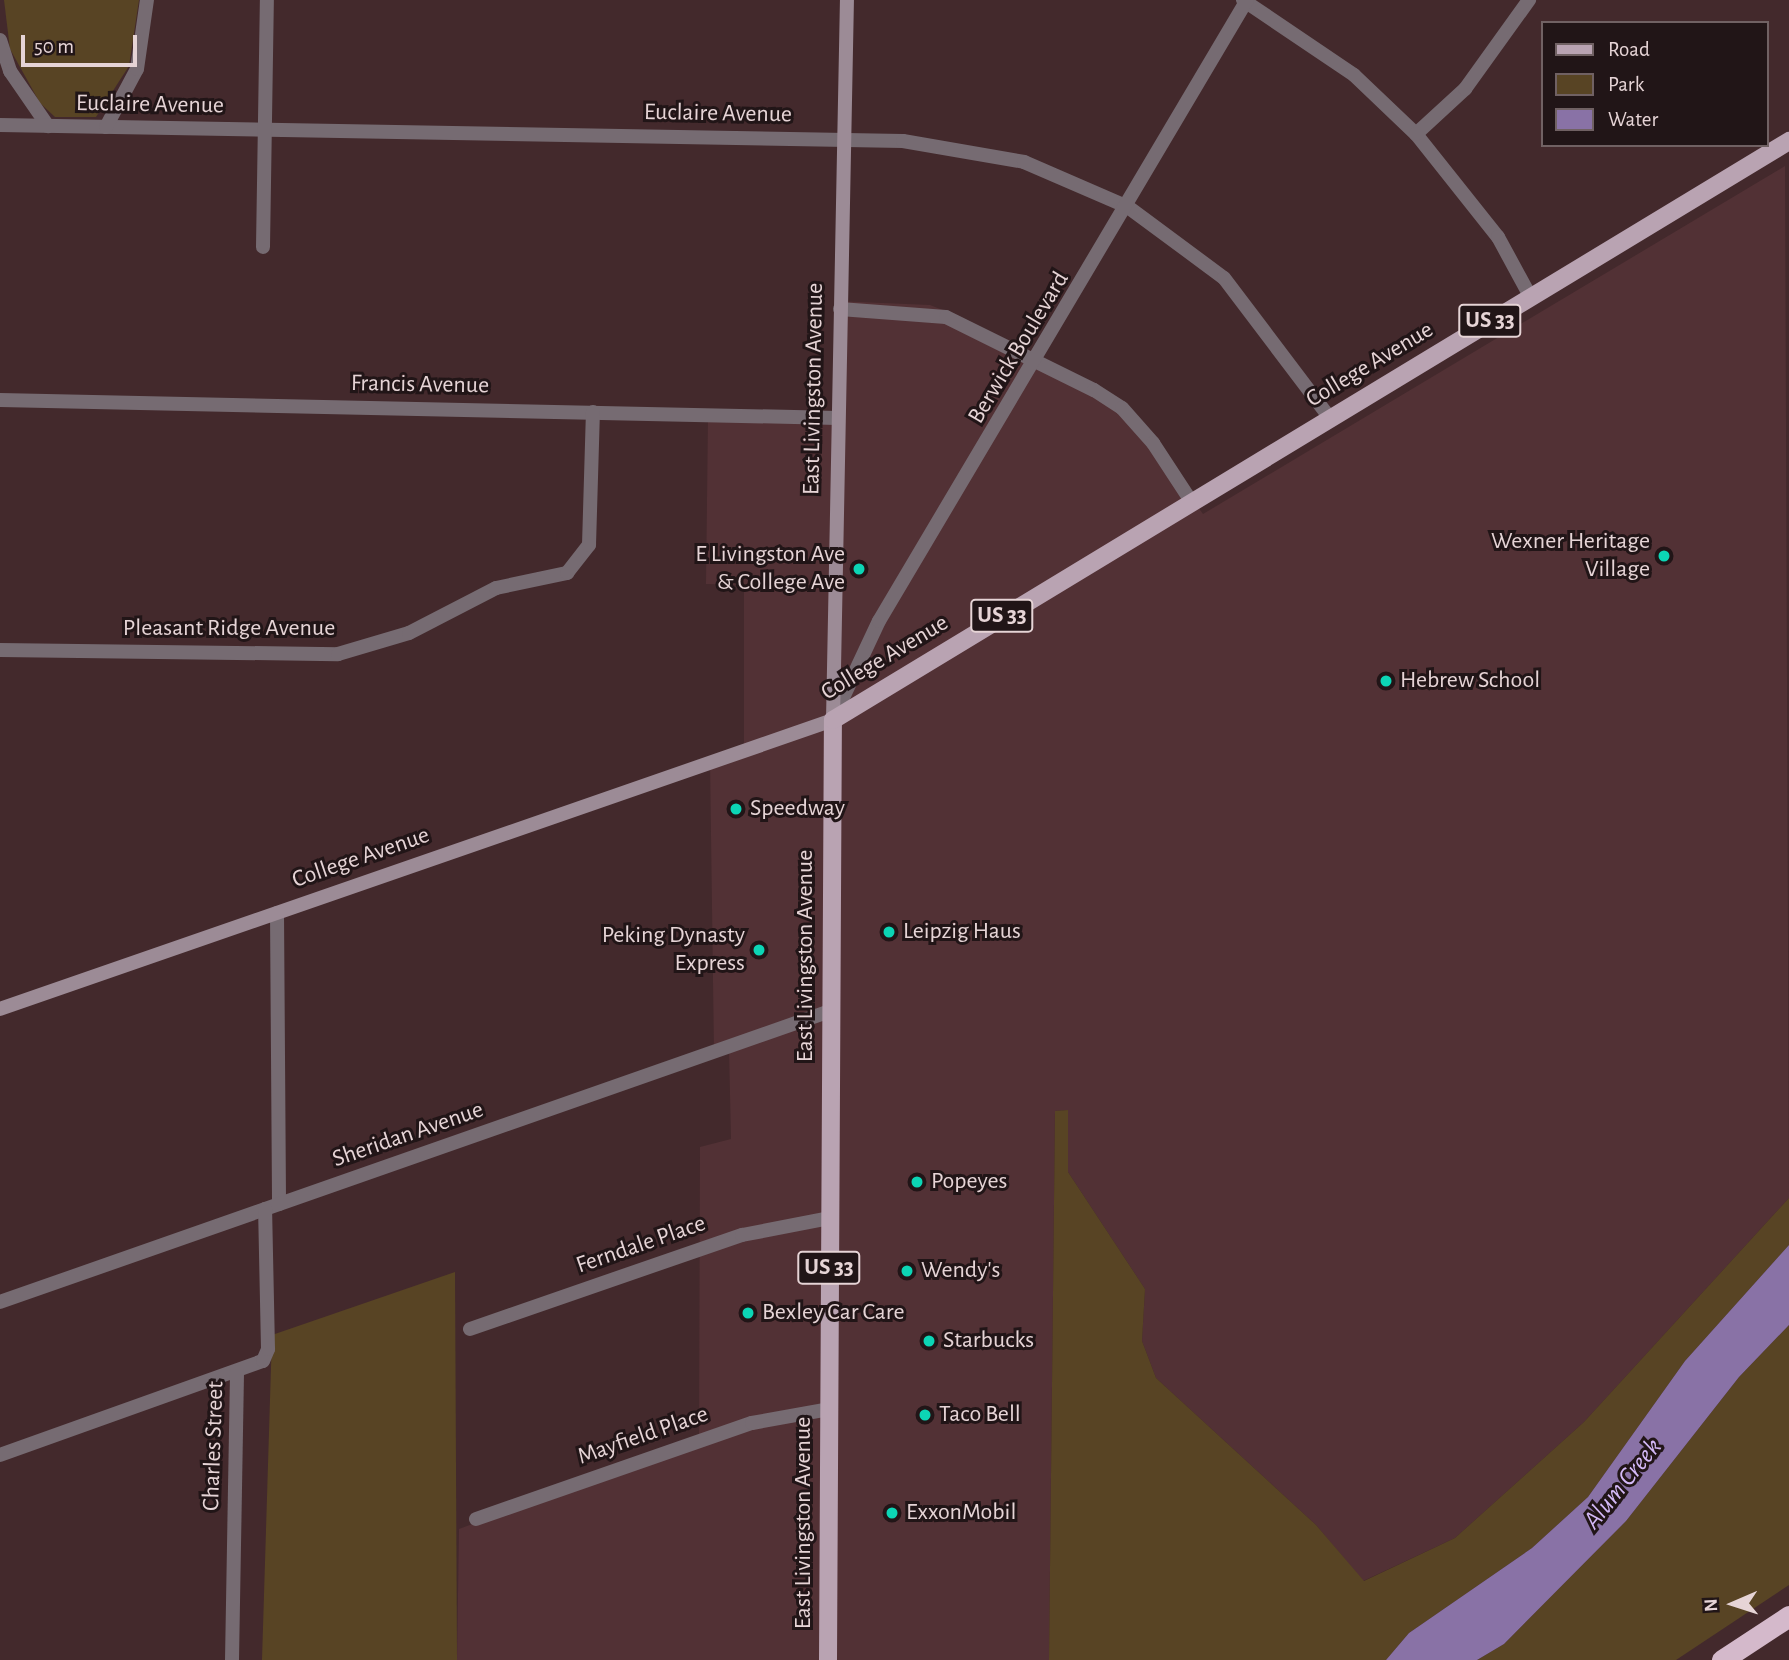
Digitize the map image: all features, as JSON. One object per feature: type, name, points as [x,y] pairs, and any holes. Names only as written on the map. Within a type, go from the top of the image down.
[{"type":"highway","points":[[1722,1660],[1789,1616]]},
{"type":"main road","name":"East Livingston Avenue","points":[[828,1660],[833,720],[847,0]]},
{"type":"main road","name":"College Avenue","points":[[0,1009],[833,720],[1789,141]]},
{"type":"street","points":[[106,127],[137,69],[147,0]]},
{"type":"street","points":[[263,247],[267,0]]},
{"type":"street","points":[[1416,134],[1465,89],[1529,0]]},
{"type":"street","points":[[1246,1],[1354,75],[1416,134],[1498,237],[1530,296]]},
{"type":"street","name":"Berwick Boulevard","points":[[833,720],[879,621],[1038,360],[1246,1]]},
{"type":"street","points":[[0,40],[10,71],[48,126]]},
{"type":"street","name":"Euclaire Avenue","points":[[0,125],[903,141],[1024,162],[1128,207],[1224,278],[1330,418]]},
{"type":"street","points":[[840,309],[946,317],[1038,360],[1122,408],[1191,501]]},
{"type":"street","name":"Francis Avenue","points":[[0,400],[838,418]]},
{"type":"street","name":"Pleasant Ridge Avenue","points":[[0,650],[338,654],[409,633],[496,588],[567,573],[589,544],[593,412]]},
{"type":"street","name":"Charles Street","points":[[232,1660],[237,1372],[262,1361],[268,1349],[277,913]]},
{"type":"street","name":"Sheridan Avenue","points":[[0,1303],[830,1011]]},
{"type":"street","name":"Ferndale Place","points":[[470,1329],[742,1235],[830,1218]]},
{"type":"street","points":[[0,1455],[237,1372]]},
{"type":"street","name":"Mayfield Place","points":[[476,1519],[752,1423],[829,1409]]},
{"type":"shaded area","points":[[1785,166],[1789,1198],[1584,1422],[1455,1538],[1363,1581],[1316,1525],[1156,1378],[1142,1341],[1145,1289],[1068,1172],[1068,1110],[1055,1111],[1049,1660],[457,1660],[459,1529],[699,1439],[700,1147],[731,1139],[729,1049],[714,1053],[710,761],[744,746],[744,585],[706,584],[708,417],[835,419],[836,301],[930,305],[961,317],[1133,417],[1203,514]]},
{"type":"green space","points":[[4,0],[139,0],[129,66],[96,117],[55,117],[40,103],[10,49]]},
{"type":"green space","points":[[1068,1110],[1068,1172],[1145,1289],[1142,1341],[1156,1378],[1316,1525],[1364,1581],[1455,1538],[1584,1422],[1789,1198],[1789,1245],[1685,1361],[1588,1497],[1532,1548],[1409,1633],[1386,1660],[1049,1660],[1055,1111]]},
{"type":"green space","points":[[455,1272],[457,1660],[262,1660],[272,1335]]},
{"type":"green space","points":[[1789,1325],[1789,1585],[1676,1660],[1477,1660],[1504,1644],[1626,1521],[1739,1377]]},
{"type":"water","name":"Alum Creek","points":[[1789,1245],[1789,1325],[1739,1377],[1626,1521],[1504,1644],[1477,1660],[1386,1660],[1409,1633],[1532,1548],[1588,1497],[1685,1361]]},
{"type":"place","name":"Wexner Heritage Village","points":[[1664,556]]},
{"type":"place","name":"E Livingston Ave & College Ave","points":[[859,569]]},
{"type":"place","name":"Hebrew School","points":[[1386,681]]},
{"type":"place","name":"Speedway","points":[[736,809]]},
{"type":"place","name":"Leipzig Haus","points":[[889,932]]},
{"type":"place","name":"Peking Dynasty Express","points":[[759,950]]},
{"type":"place","name":"Popeyes","points":[[917,1182]]},
{"type":"place","name":"Wendy's","points":[[907,1271]]},
{"type":"place","name":"Bexley Car Care","points":[[748,1313]]},
{"type":"place","name":"Starbucks","points":[[929,1341]]},
{"type":"place","name":"Taco Bell","points":[[925,1415]]},
{"type":"place","name":"ExxonMobil","points":[[892,1513]]}]
